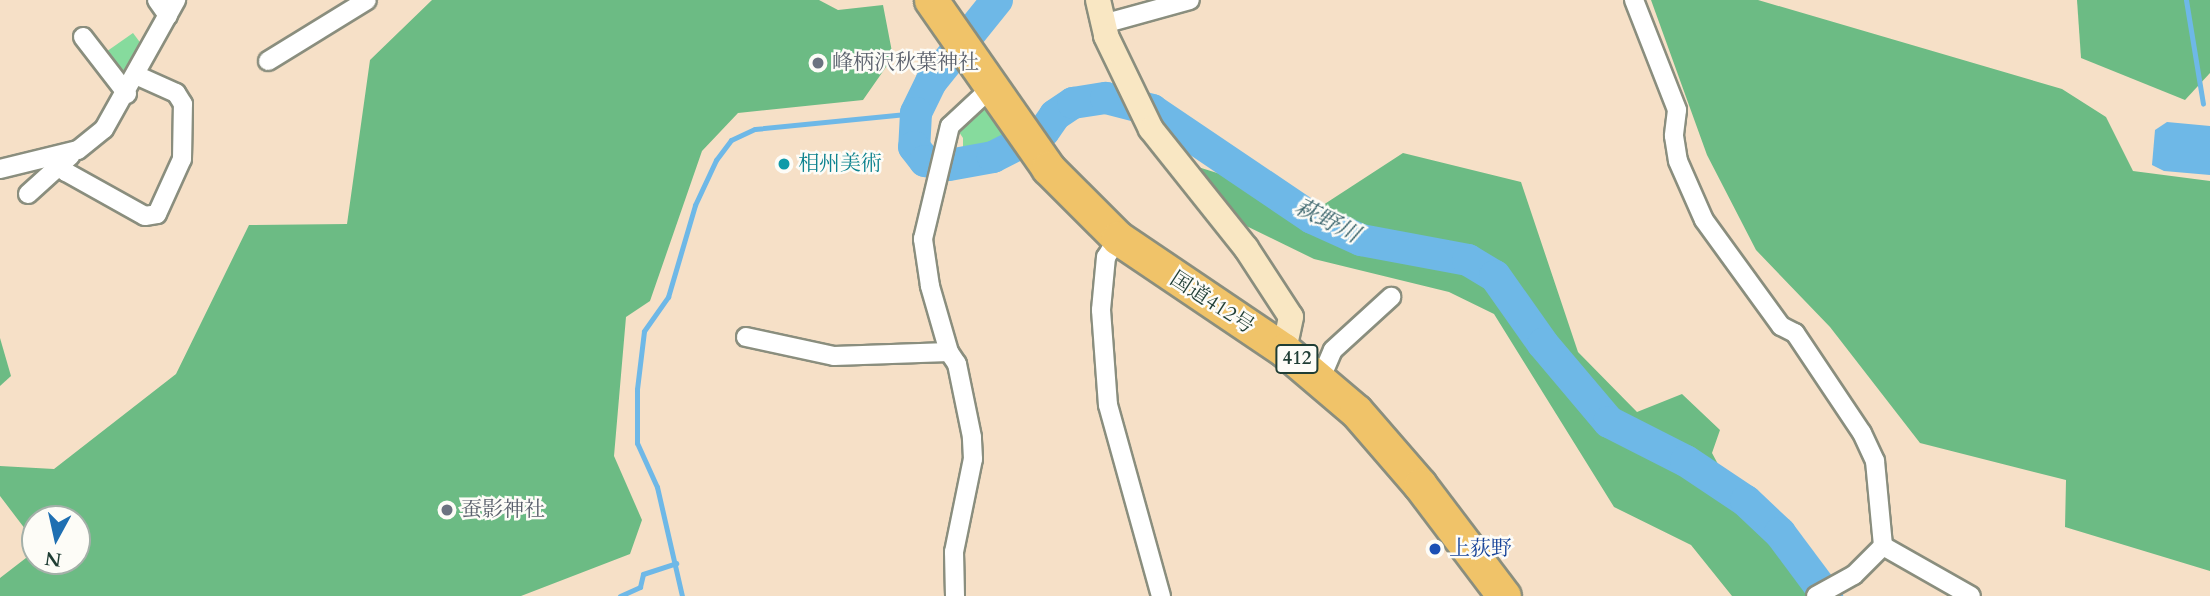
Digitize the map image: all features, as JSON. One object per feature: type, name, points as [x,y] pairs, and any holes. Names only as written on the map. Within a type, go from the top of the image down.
[{"type":"highway","name":"国道412号","points":[[931,0],[1048,167],[1118,238],[1321,378],[1420,485],[1504,596]]},
{"type":"street","points":[[28,194],[104,129],[127,94],[172,8],[157,0]]},
{"type":"street","points":[[268,61],[367,0]]},
{"type":"street","points":[[1190,0],[1101,12],[1134,100],[1151,129],[1246,248],[1291,317],[1284,350]]},
{"type":"street","points":[[1634,0],[1677,110],[1674,136],[1678,161],[1704,220],[1781,326],[1795,334],[1862,433],[1875,461],[1883,545],[1854,575],[1816,596]]},
{"type":"street","points":[[83,37],[127,94]]},
{"type":"street","points":[[60,164],[66,172],[145,216],[157,214],[182,159],[183,104],[176,93],[136,75]]},
{"type":"street","points":[[955,596],[954,552],[973,459],[957,364],[949,352],[930,286],[923,239],[950,126],[984,78]]},
{"type":"street","points":[[0,169],[78,150]]},
{"type":"street","points":[[1118,238],[1107,257],[1101,310],[1108,405],[1161,596]]},
{"type":"street","points":[[1321,378],[1333,349],[1369,309],[1391,297]]},
{"type":"street","points":[[746,337],[834,356],[949,352]]},
{"type":"street","points":[[1883,545],[1971,596]]},
{"type":"green space","points":[[432,0],[819,0],[838,10],[883,5],[893,57],[863,100],[738,113],[702,151],[650,301],[626,317],[614,456],[642,520],[630,554],[521,596],[0,596],[0,578],[21,562],[21,575],[91,575],[91,505],[21,505],[21,524],[0,496],[0,466],[54,469],[176,374],[249,225],[347,224],[370,60]]},
{"type":"green space","points":[[1651,0],[1758,0],[2062,89],[2106,117],[2133,171],[2210,181],[2210,571],[2065,527],[2066,480],[1920,443],[1830,327],[1756,250],[1707,155]]},
{"type":"green space","points":[[2077,0],[2210,0],[2210,73],[2185,100],[2081,58]]},
{"type":"green space","points":[[133,33],[142,45],[127,75],[119,76],[103,54]]},
{"type":"green space","points":[[985,104],[1006,136],[987,148],[963,153],[963,138],[957,129]]},
{"type":"green space","points":[[1403,153],[1521,182],[1578,352],[1637,412],[1682,394],[1720,430],[1712,453],[1749,522],[1838,596],[1732,596],[1691,545],[1614,507],[1494,314],[1449,292],[1314,259],[1232,219],[1198,167],[1230,177],[1262,198],[1320,207]]},
{"type":"green space","points":[[0,338],[11,376],[0,386]]},
{"type":"water","points":[[2167,122],[2210,126],[2210,175],[2164,171],[2152,165],[2155,130]]},
{"type":"waterway","name":"萩野川","points":[[997,0],[931,82],[916,113],[914,147],[925,161],[949,165],[993,157],[1044,131],[1055,115],[1073,103],[1106,98],[1152,110],[1312,218],[1361,240],[1468,260],[1495,276],[1543,344],[1609,422],[1686,461],[1746,501],[1780,533],[1827,596]]},
{"type":"waterway","points":[[2186,0],[2203,104]]},
{"type":"waterway","points":[[682,596],[657,487],[637,443],[637,389],[644,331],[668,297],[695,205],[716,160],[731,140],[755,129],[916,113]]},
{"type":"waterway","points":[[620,596],[640,587],[643,574],[676,563]]},
{"type":"place","name":"峰柄沢秋葉神社","points":[[818,63]]},
{"type":"place","name":"相州美術","points":[[784,164]]},
{"type":"place","name":"蚕影神社","points":[[447,510]]},
{"type":"place","name":"上荻野","points":[[1435,549]]}]
